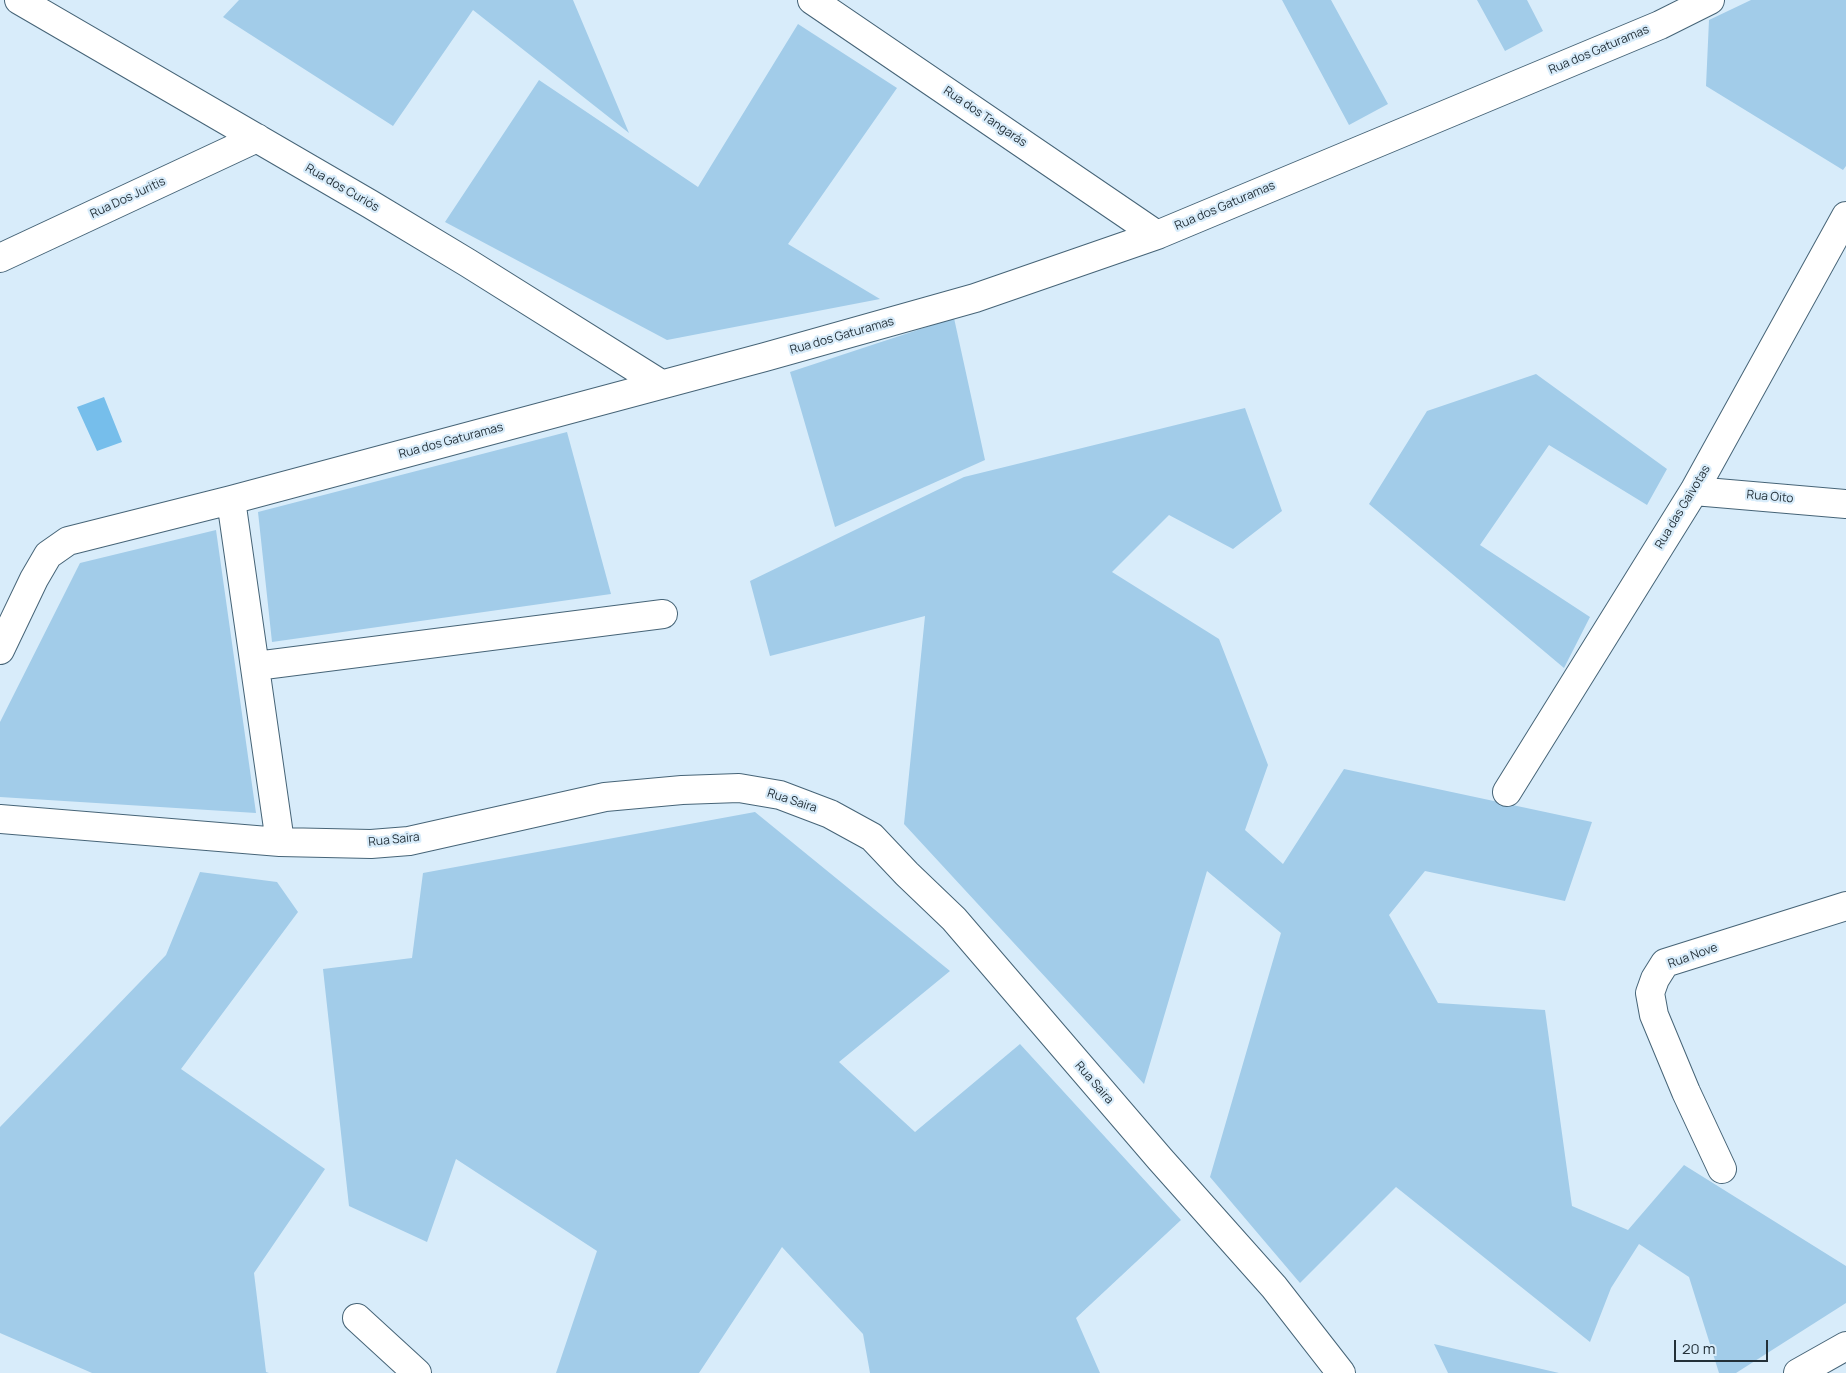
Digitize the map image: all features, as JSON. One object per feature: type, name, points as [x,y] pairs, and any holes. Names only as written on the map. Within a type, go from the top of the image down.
[{"type":"street","name":"Rua dos Curiós","points":[[19,0],[468,263],[661,384]]},
{"type":"street","name":"Rua dos Tangarás","points":[[812,0],[1157,235]]},
{"type":"street","name":"Rua dos Gaturamas","points":[[0,650],[34,579],[48,555],[68,541],[231,500],[661,384],[765,358],[975,298],[1157,235],[1651,28],[1710,0]]},
{"type":"street","name":"Rua Dos Juritis","points":[[0,258],[256,138]]},
{"type":"street","name":"Rua das Gaivotas","points":[[1508,792],[1694,491],[1846,216]]},
{"type":"street","name":"Rua Oito","points":[[1694,491],[1846,504]]},
{"type":"street","points":[[231,500],[280,842]]},
{"type":"street","points":[[256,666],[663,614]]},
{"type":"street","name":"Rua Saira","points":[[0,819],[280,842],[371,844],[409,841],[605,797],[682,790],[739,788],[780,795],[830,814],[872,837],[907,874],[954,918],[1160,1159],[1274,1287],[1340,1373]]},
{"type":"street","name":"Rua Nove","points":[[1722,1168],[1686,1092],[1654,1015],[1650,992],[1655,979],[1665,963],[1846,906]]},
{"type":"street","points":[[357,1318],[417,1373]]},
{"type":"street","points":[[1798,1373],[1846,1346]]},
{"type":"shaded area","points":[[239,0],[573,0],[629,133],[473,10],[393,126],[223,17]]},
{"type":"shaded area","points":[[1282,0],[1331,0],[1388,104],[1349,125]]},
{"type":"shaded area","points":[[1477,0],[1527,0],[1543,31],[1505,51]]},
{"type":"shaded area","points":[[1751,0],[1846,0],[1846,166],[1843,170],[1706,86],[1709,20]]},
{"type":"shaded area","points":[[798,24],[897,88],[788,244],[880,299],[667,340],[445,222],[539,80],[698,187]]},
{"type":"shaded area","points":[[954,318],[985,460],[835,527],[790,372]]},
{"type":"shaded area","points":[[1536,374],[1667,469],[1647,505],[1549,445],[1480,545],[1590,617],[1564,668],[1369,504],[1427,411]]},
{"type":"shaded area","points":[[104,397],[122,442],[97,451],[77,407]]},
{"type":"shaded area","points":[[1245,408],[1282,511],[1233,549],[1169,515],[1112,572],[1219,639],[1268,765],[1245,830],[1283,864],[1344,769],[1592,822],[1565,901],[1425,871],[1389,915],[1438,1003],[1545,1010],[1572,1206],[1628,1230],[1684,1165],[1846,1266],[1846,1303],[1736,1373],[1719,1373],[1689,1277],[1639,1244],[1611,1288],[1590,1342],[1396,1187],[1300,1283],[1210,1177],[1281,933],[1207,871],[1144,1084],[904,824],[925,616],[770,656],[750,581],[964,477]]},
{"type":"shaded area","points":[[567,432],[611,594],[272,642],[258,512]]},
{"type":"shaded area","points":[[216,530],[256,813],[0,797],[0,722],[80,563]]},
{"type":"shaded area","points":[[755,812],[950,971],[839,1062],[915,1132],[1020,1044],[1181,1220],[1076,1318],[1100,1373],[870,1373],[863,1334],[782,1247],[699,1373],[556,1373],[597,1251],[456,1159],[427,1242],[349,1206],[323,969],[412,958],[423,873]]},
{"type":"shaded area","points":[[200,872],[277,882],[298,912],[181,1069],[325,1169],[254,1273],[266,1372],[269,1373],[92,1373],[0,1333],[0,1127],[166,955]]},
{"type":"shaded area","points":[[1434,1344],[1559,1373],[1448,1373]]}]
